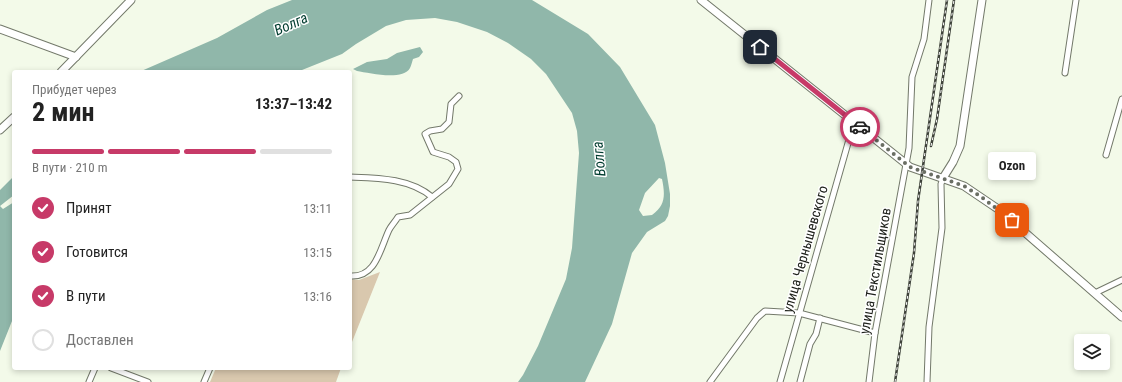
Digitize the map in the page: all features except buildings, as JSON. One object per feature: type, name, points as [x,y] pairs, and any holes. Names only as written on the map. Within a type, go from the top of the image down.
[{"type":"main road","points":[[63,70],[131,0]]},
{"type":"main road","points":[[701,0],[906,164],[922,172],[964,186],[998,209],[1121,316]]},
{"type":"main road","points":[[942,178],[953,162],[960,146],[982,0]]},
{"type":"main road","points":[[0,29],[76,57]]},
{"type":"main road","points":[[0,130],[12,119]]},
{"type":"street","name":"улица Текстильщиков","points":[[868,382],[875,333],[906,164],[910,133],[909,117],[912,77],[924,39],[929,0]]},
{"type":"street","points":[[1065,73],[1076,0]]},
{"type":"street","points":[[352,276],[357,277],[367,272],[375,264],[390,230],[398,217],[410,215],[432,198],[449,184],[458,169],[456,162],[449,157],[433,152],[425,134],[430,131],[442,129],[449,122],[451,104],[459,96]]},
{"type":"street","points":[[1106,156],[1122,99]]},
{"type":"street","name":"улица Чернышевского","points":[[780,382],[854,122]]},
{"type":"street","points":[[352,177],[384,179],[403,183],[426,192],[432,198]]},
{"type":"street","points":[[927,382],[929,327],[942,228],[942,178]]},
{"type":"street","points":[[1095,292],[1122,281]]},
{"type":"street","points":[[710,382],[757,318],[765,312],[799,313],[875,333]]},
{"type":"street","points":[[800,382],[820,318]]},
{"type":"street","points":[[89,382],[94,370]]},
{"type":"street","points":[[116,370],[148,382]]},
{"type":"street","points":[[204,382],[209,370]]},
{"type":"shaded area","points":[[380,272],[352,342],[352,279],[359,280]]},
{"type":"shaded area","points":[[215,370],[340,370],[336,382],[210,382]]},
{"type":"water","name":"Волга","points":[[292,0],[532,0],[588,34],[620,67],[655,125],[665,163],[670,194],[670,206],[668,216],[665,221],[647,232],[632,253],[612,324],[585,382],[518,382],[538,346],[566,279],[572,248],[579,153],[577,131],[572,113],[546,74],[531,59],[508,43],[487,32],[457,22],[435,18],[406,20],[386,26],[342,54],[302,70],[144,70],[217,38],[267,10]],"holes":[[[659,178],[662,179],[664,190],[662,203],[657,211],[652,215],[643,216],[639,210],[645,193]]]},
{"type":"water","points":[[420,47],[423,52],[419,57],[413,59],[410,68],[406,72],[400,74],[385,75],[357,71],[353,69],[367,62],[387,59],[397,53]]},
{"type":"water","points":[[12,178],[12,197],[0,206],[0,190]]},
{"type":"water","points":[[12,203],[12,321],[0,351],[0,206],[3,209]]},
{"type":"railway","points":[[895,382],[914,253],[918,201],[947,0]]},
{"type":"railway","points":[[931,146],[937,119],[954,0]]},
{"type":"way so far","points":[[860,127],[910,167],[917,171],[950,180],[964,186],[1012,220]]},
{"type":"place","name":"Ozon","points":[[1012,220]]},
{"type":"route","points":[[760,47],[860,127]]}]
